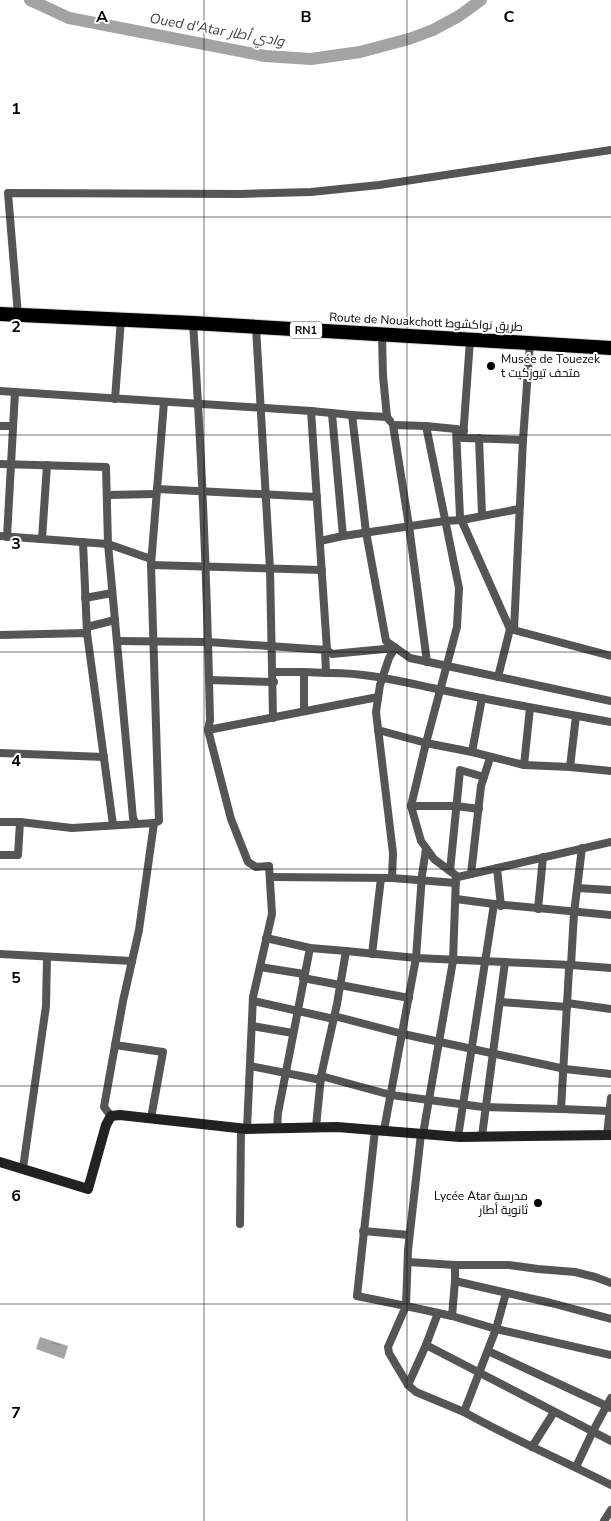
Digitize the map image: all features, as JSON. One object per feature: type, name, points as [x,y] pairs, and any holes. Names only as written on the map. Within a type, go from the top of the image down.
[{"type":"highway","name":"Route de Nouakchott طريق نواكشوط","points":[[0,314],[193,323],[611,348]]},
{"type":"street","points":[[18,315],[8,192],[240,194],[311,192],[379,186],[611,150]]},
{"type":"street","points":[[115,399],[121,319]]},
{"type":"street","points":[[193,323],[199,404],[206,567],[210,720],[208,730],[231,819],[248,862],[256,867],[269,866],[272,914],[253,1001],[250,1066],[244,1129],[240,1224]]},
{"type":"street","points":[[256,327],[270,569],[274,682],[273,718]]},
{"type":"street","points":[[382,334],[383,376],[387,417],[393,425],[427,662]]},
{"type":"street","points":[[470,340],[460,430],[462,520],[512,630]]},
{"type":"street","points":[[498,677],[512,630],[530,343]]},
{"type":"street","points":[[0,391],[387,417]]},
{"type":"street","points":[[15,392],[4,536],[108,544],[151,562],[206,567],[322,570]]},
{"type":"street","points":[[0,822],[20,822],[72,828],[154,823],[159,821],[151,562],[164,402]]},
{"type":"street","points":[[311,411],[322,570],[326,673]]},
{"type":"street","points":[[332,414],[343,536]]},
{"type":"street","points":[[352,415],[366,532],[386,641],[410,658],[611,701]]},
{"type":"street","points":[[393,425],[460,430]]},
{"type":"street","points":[[0,426],[13,426]]},
{"type":"street","points":[[426,426],[459,588],[457,627],[411,806],[421,842],[434,859],[454,877]]},
{"type":"street","points":[[460,430],[463,438],[523,440]]},
{"type":"street","points":[[479,438],[482,515]]},
{"type":"street","points":[[0,464],[106,467],[108,544],[112,593],[133,818],[136,824]]},
{"type":"street","points":[[42,539],[47,465]]},
{"type":"street","points":[[107,495],[157,492],[317,497]]},
{"type":"street","points":[[320,541],[366,532],[462,520],[519,509]]},
{"type":"street","points":[[83,542],[87,630],[113,825]]},
{"type":"street","points":[[85,598],[112,593]]},
{"type":"street","points":[[0,635],[87,630],[115,620]]},
{"type":"street","points":[[512,630],[611,656]]},
{"type":"street","points":[[117,641],[208,642],[326,650],[332,654],[395,648]]},
{"type":"street","points":[[392,878],[393,853],[376,712],[383,676],[389,658],[395,648]]},
{"type":"street","points":[[273,672],[344,672],[383,676],[530,708],[611,722]]},
{"type":"street","points":[[304,672],[304,712]]},
{"type":"street","points":[[209,680],[274,682]]},
{"type":"street","points":[[208,730],[378,697]]},
{"type":"street","points":[[472,752],[482,698]]},
{"type":"street","points":[[524,765],[530,708]]},
{"type":"street","points":[[570,767],[576,716]]},
{"type":"street","points":[[378,730],[524,765],[611,771]]},
{"type":"street","points":[[0,753],[104,757]]},
{"type":"street","points":[[471,874],[481,786],[490,758]]},
{"type":"street","points":[[484,777],[460,770],[456,806],[454,877],[456,898],[452,961],[422,1134],[409,1235],[406,1306],[388,1347],[388,1353],[408,1385],[416,1392],[464,1412],[500,1433],[611,1485]]},
{"type":"street","points":[[411,806],[456,806],[479,809]]},
{"type":"street","points":[[0,855],[18,855],[20,822]]},
{"type":"street","points":[[111,1116],[104,1107],[139,930],[154,823]]},
{"type":"street","points":[[270,877],[392,878],[422,881],[458,877],[611,842]]},
{"type":"street","points":[[562,1109],[568,969],[571,965],[574,912],[582,848]]},
{"type":"street","points":[[426,849],[416,958],[391,1095],[380,1130],[363,1231],[357,1296],[452,1316],[496,1329],[611,1355]]},
{"type":"street","points":[[538,909],[543,857]]},
{"type":"street","points":[[458,1137],[485,962],[498,905],[497,868]]},
{"type":"street","points":[[372,954],[381,878]]},
{"type":"street","points":[[577,888],[611,890]]},
{"type":"street","points":[[456,898],[498,905],[611,915]]},
{"type":"street","points":[[266,938],[310,948],[416,958],[611,968]]},
{"type":"street","points":[[277,1129],[278,1113],[310,948]]},
{"type":"street","points":[[316,1127],[321,1078],[346,951]]},
{"type":"street","points":[[0,954],[132,962]]},
{"type":"street","points":[[23,1168],[46,1006],[47,957]]},
{"type":"street","points":[[482,1136],[505,962]]},
{"type":"street","points":[[260,967],[340,986],[409,998]]},
{"type":"street","points":[[253,1001],[564,1069],[611,1074]]},
{"type":"street","points":[[500,1002],[611,1009]]},
{"type":"street","points":[[252,1026],[293,1033]]},
{"type":"street","points":[[115,1045],[163,1052],[151,1118]]},
{"type":"street","points":[[250,1066],[321,1078],[391,1095],[428,1098],[462,1104],[486,1107],[610,1111]]},
{"type":"street","points":[[111,1116],[151,1118],[244,1129],[337,1126],[458,1137],[609,1135],[611,1098]]},
{"type":"street","points":[[0,1162],[88,1189],[106,1125],[111,1116]]},
{"type":"street","points":[[363,1231],[409,1235]]},
{"type":"street","points":[[408,1262],[455,1266],[509,1265],[538,1270],[575,1272],[611,1283]]},
{"type":"street","points":[[452,1316],[455,1266]]},
{"type":"street","points":[[455,1282],[551,1303],[611,1319]]},
{"type":"street","points":[[464,1412],[496,1329],[506,1293]]},
{"type":"street","points":[[408,1385],[438,1313]]},
{"type":"street","points":[[426,1345],[611,1441]]},
{"type":"street","points":[[488,1351],[608,1407]]},
{"type":"street","points":[[576,1467],[611,1398]]},
{"type":"street","points":[[532,1447],[554,1412]]},
{"type":"street","points":[[604,1521],[611,1510]]},
{"type":"water","points":[[40,1337],[68,1346],[64,1359],[36,1349]]},
{"type":"waterway","name":"Oued d'Atar وادي أطار","points":[[30,0],[69,18],[265,56],[311,59],[360,52],[409,39],[433,30],[459,16],[481,0]]},
{"type":"place","name":"Musée de Touezek t متحف تيوزكيت","points":[[491,366]]},
{"type":"place","name":"Lycée Atar مدرسة ثانوية أطار","points":[[538,1203]]}]
